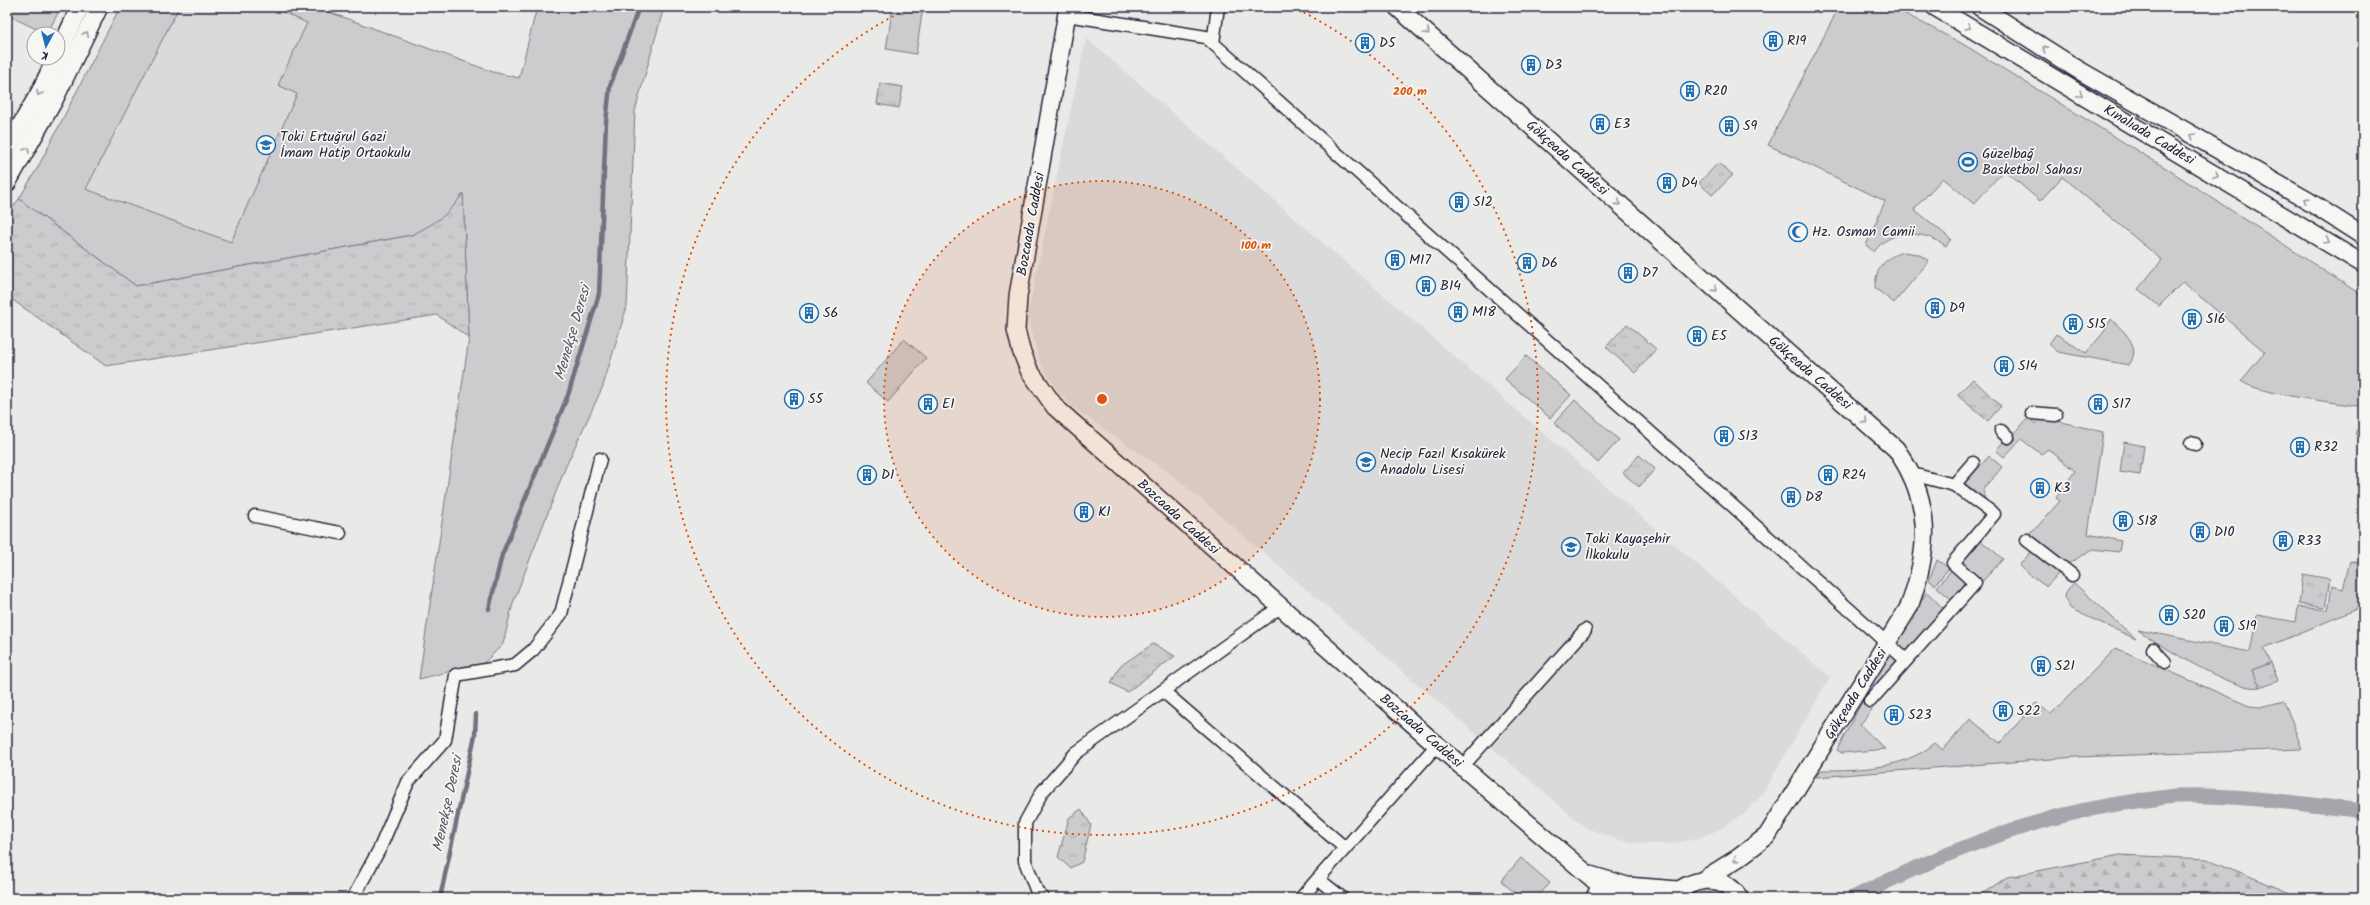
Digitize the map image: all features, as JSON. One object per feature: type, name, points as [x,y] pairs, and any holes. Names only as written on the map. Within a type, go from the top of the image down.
[{"type":"street","points":[[66,37],[80,7]]},
{"type":"street","points":[[7,183],[54,100],[99,7]]},
{"type":"street","points":[[1213,43],[1218,7]]},
{"type":"street","name":"Gökçeada Caddesi","points":[[1397,7],[1896,449],[1912,474],[1924,512],[1925,535],[1919,580],[1909,607],[1767,836],[1738,858],[1703,880]]},
{"type":"street","name":"Kınalıada Caddesi","points":[[1935,7],[2363,264]]},
{"type":"street","name":"Kınalıada Caddesi","points":[[1980,7],[2077,69],[2308,201],[2363,236]]},
{"type":"street","points":[[1068,11],[1206,38],[1213,43],[1888,642],[1906,660]]},
{"type":"street","name":"Bozcaada Caddesi","points":[[1068,11],[1018,296],[1016,330],[1021,350],[1029,370],[1055,407],[1462,767],[1593,886],[1615,898]]},
{"type":"street","points":[[7,149],[40,92],[52,66]]},
{"type":"street","points":[[2032,412],[2056,416]]},
{"type":"street","points":[[354,898],[380,848],[408,782],[445,740],[456,675],[515,665],[533,650],[561,614],[600,459]]},
{"type":"street","points":[[1954,485],[1973,463]]},
{"type":"street","points":[[1870,701],[1975,583],[1953,563],[1994,514],[1954,485],[1912,474]]},
{"type":"street","points":[[255,516],[340,533]]},
{"type":"street","points":[[2027,540],[2072,575]]},
{"type":"street","points":[[1043,898],[1037,892],[1024,861],[1025,823],[1042,792],[1076,753],[1280,607]]},
{"type":"street","points":[[1462,767],[1585,630]]},
{"type":"street","points":[[2153,649],[2165,662]]},
{"type":"street","points":[[1163,691],[1345,848]]},
{"type":"street","points":[[1302,898],[1437,745]]},
{"type":"street","points":[[1318,879],[1342,898]]},
{"type":"street","points":[[1593,886],[1627,886],[1675,894],[1690,882],[1703,880],[1716,881],[1727,887],[1739,898]]},
{"type":"shaded area","name":"Toki Ertuğrul Gazi İmam Hatip Ortaokulu","points":[[120,7],[315,7],[463,193],[136,286],[19,199],[38,167]]},
{"type":"shaded area","points":[[1086,38],[1557,445],[1830,677],[1763,793],[1744,814],[1720,829],[1696,839],[1669,844],[1644,844],[1619,840],[1586,828],[1176,478],[1072,407],[1057,390],[1040,363],[1030,327],[1028,313]]},
{"type":"green space","points":[[7,7],[61,7],[51,26],[30,26],[7,15]]},
{"type":"green space","points":[[120,7],[179,7],[86,189],[231,242],[297,94],[278,85],[307,23],[272,7],[315,7],[493,72],[519,78],[537,7],[664,7],[635,111],[627,306],[603,386],[566,466],[513,603],[503,644],[484,663],[419,679],[469,338],[463,194],[452,210],[431,225],[412,235],[136,286],[19,199],[38,167]]},
{"type":"green space","points":[[893,7],[923,7],[916,54],[886,49]]},
{"type":"green space","points":[[1839,7],[1892,7],[1961,43],[2169,170],[2363,296],[2363,407],[2280,394],[2250,386],[2241,381],[2265,352],[2183,282],[2159,306],[2138,289],[2162,260],[2062,177],[2040,201],[2004,170],[1974,204],[1943,178],[1914,209],[1951,239],[1946,246],[1928,237],[1908,234],[1898,235],[1889,239],[1881,244],[1874,252],[1866,245],[1885,201],[1768,145]]},
{"type":"green space","points":[[880,83],[903,87],[899,108],[877,104]]},
{"type":"green space","points":[[1718,163],[1733,175],[1712,195],[1699,183]]},
{"type":"green space","points":[[463,193],[469,338],[437,315],[106,366],[7,296],[7,215],[19,199],[136,286],[412,235],[441,218],[458,201]]},
{"type":"green space","points":[[1903,252],[1918,254],[1929,261],[1894,303],[1875,288],[1875,281],[1882,265],[1891,257]]},
{"type":"green space","points":[[2111,319],[2122,329],[2133,346],[2133,358],[2129,365],[2058,352],[2049,344],[2056,334],[2086,353],[2104,332]]},
{"type":"green space","points":[[1627,324],[1656,349],[1635,373],[1606,347]]},
{"type":"green space","points":[[904,339],[926,358],[888,402],[866,383]]},
{"type":"green space","points":[[1526,356],[1571,395],[1550,418],[1505,379]]},
{"type":"green space","points":[[1973,379],[2001,406],[1988,421],[1957,395]]},
{"type":"green space","points":[[1575,400],[1619,440],[1598,463],[1554,423]]},
{"type":"green space","points":[[2029,417],[2035,424],[2041,417],[2103,432],[2088,534],[2121,541],[2119,552],[2093,549],[2066,565],[2029,533],[2037,527],[2060,501],[2056,498],[2075,471],[2048,449],[2041,454],[2021,439],[2004,457],[1996,450],[2004,441],[2009,445],[2016,439],[2013,435]]},
{"type":"green space","points":[[2358,429],[2362,429],[2364,433],[2362,437],[2358,437],[2356,435],[2356,431]]},
{"type":"green space","points":[[2124,442],[2144,446],[2140,475],[2120,472]]},
{"type":"green space","points":[[1639,455],[1655,469],[1639,487],[1623,473]]},
{"type":"green space","points":[[1989,456],[2002,467],[1983,490],[1985,500],[1965,483]]},
{"type":"green space","points":[[1979,539],[2003,559],[1980,584],[1958,563]]},
{"type":"green space","points":[[2034,548],[2061,571],[2046,587],[2019,566]]},
{"type":"green space","points":[[1937,560],[1949,568],[1935,585],[1929,580]]},
{"type":"green space","points":[[2350,561],[2363,564],[2363,622],[2357,609],[2264,648],[2271,663],[2252,670],[2260,687],[2248,687],[2216,676],[2138,630],[2250,652],[2257,615],[2296,622],[2298,607],[2328,610],[2332,586],[2343,589]]},
{"type":"green space","points":[[1953,568],[1969,583],[1953,601],[1937,587]]},
{"type":"green space","points":[[2303,574],[2330,579],[2325,608],[2299,604]]},
{"type":"green space","points":[[2074,583],[2136,639],[2071,609],[2064,598],[2068,589]]},
{"type":"green space","points":[[1927,592],[1944,609],[1906,654],[1894,645]]},
{"type":"green space","points":[[1153,644],[1175,656],[1127,692],[1111,683],[1120,666]]},
{"type":"green space","points":[[2116,648],[2249,706],[2260,707],[2284,701],[2302,749],[2077,757],[1816,777],[1821,770],[1866,768],[1896,763],[1923,752],[1935,743],[1943,750],[1970,719],[2000,743],[2036,703],[2051,714]]},
{"type":"green space","points":[[1891,651],[1902,660],[1882,682],[1867,692]]},
{"type":"green space","points":[[2271,663],[2278,680],[2260,687],[2252,670]]},
{"type":"green space","points":[[1863,700],[1873,708],[1860,725],[1885,749],[1842,753],[1837,750]]},
{"type":"green space","points":[[1081,809],[1091,825],[1082,862],[1070,868],[1058,857],[1069,818]]},
{"type":"green space","points":[[2120,855],[2208,859],[2290,893],[2292,898],[1976,898],[2007,877]]},
{"type":"green space","points":[[1521,858],[1550,883],[1536,898],[1521,898],[1501,881]]},
{"type":"green space","points":[[1704,889],[1716,891],[1727,898],[1682,898],[1693,890]]},
{"type":"waterway","name":"Menekşe Deresi","points":[[489,609],[502,555],[568,395],[599,294],[606,122],[610,86],[639,7]]},
{"type":"waterway","name":"Menekşe Deresi","points":[[440,898],[475,735],[476,714]]},
{"type":"waterway","points":[[1853,898],[1921,866],[1991,838],[2063,815],[2100,807],[2171,796],[2200,796],[2270,800],[2363,811]]},
{"type":"place","name":"R19","points":[[1773,41]]},
{"type":"place","name":"D5","points":[[1365,43]]},
{"type":"place","name":"D3","points":[[1531,65]]},
{"type":"place","name":"R20","points":[[1690,91]]},
{"type":"place","name":"E3","points":[[1600,124]]},
{"type":"place","name":"S9","points":[[1729,126]]},
{"type":"place","name":"Toki Ertuğrul Gazi İmam Hatip Ortaokulu","points":[[266,145]]},
{"type":"place","name":"Güzelbağ Basketbol Sahası","points":[[1968,162]]},
{"type":"place","name":"D4","points":[[1667,183]]},
{"type":"place","name":"S12","points":[[1459,202]]},
{"type":"place","name":"Hz. Osman Camii","points":[[1798,232]]},
{"type":"place","name":"M17","points":[[1395,260]]},
{"type":"place","name":"D6","points":[[1527,263]]},
{"type":"place","name":"D7","points":[[1628,273]]},
{"type":"place","name":"B14","points":[[1426,286]]},
{"type":"place","name":"D9","points":[[1935,308]]},
{"type":"place","name":"M18","points":[[1458,312]]},
{"type":"place","name":"S6","points":[[809,313]]},
{"type":"place","name":"S16","points":[[2192,319]]},
{"type":"place","name":"S15","points":[[2073,324]]},
{"type":"place","name":"E5","points":[[1697,336]]},
{"type":"place","name":"S14","points":[[2004,366]]},
{"type":"place","name":"S5","points":[[794,399]]},
{"type":"place","name":"E1","points":[[928,404]]},
{"type":"place","name":"S17","points":[[2098,404]]},
{"type":"place","name":"S13","points":[[1724,436]]},
{"type":"place","name":"R32","points":[[2300,447]]},
{"type":"place","name":"Necip Fazıl Kısakürek Anadolu Lisesi","points":[[1366,462]]},
{"type":"place","name":"D1","points":[[867,475]]},
{"type":"place","name":"R24","points":[[1828,475]]},
{"type":"place","name":"K3","points":[[2040,488]]},
{"type":"place","name":"D8","points":[[1791,497]]},
{"type":"place","name":"K1","points":[[1084,512]]},
{"type":"place","name":"S18","points":[[2123,521]]},
{"type":"place","name":"D10","points":[[2200,532]]},
{"type":"place","name":"R33","points":[[2283,541]]},
{"type":"place","name":"Toki Kayaşehir İlkokulu","points":[[1571,547]]},
{"type":"place","name":"S20","points":[[2169,615]]},
{"type":"place","name":"S19","points":[[2224,626]]},
{"type":"place","name":"S21","points":[[2041,666]]},
{"type":"place","name":"S22","points":[[2003,711]]},
{"type":"place","name":"S23","points":[[1894,715]]}]
